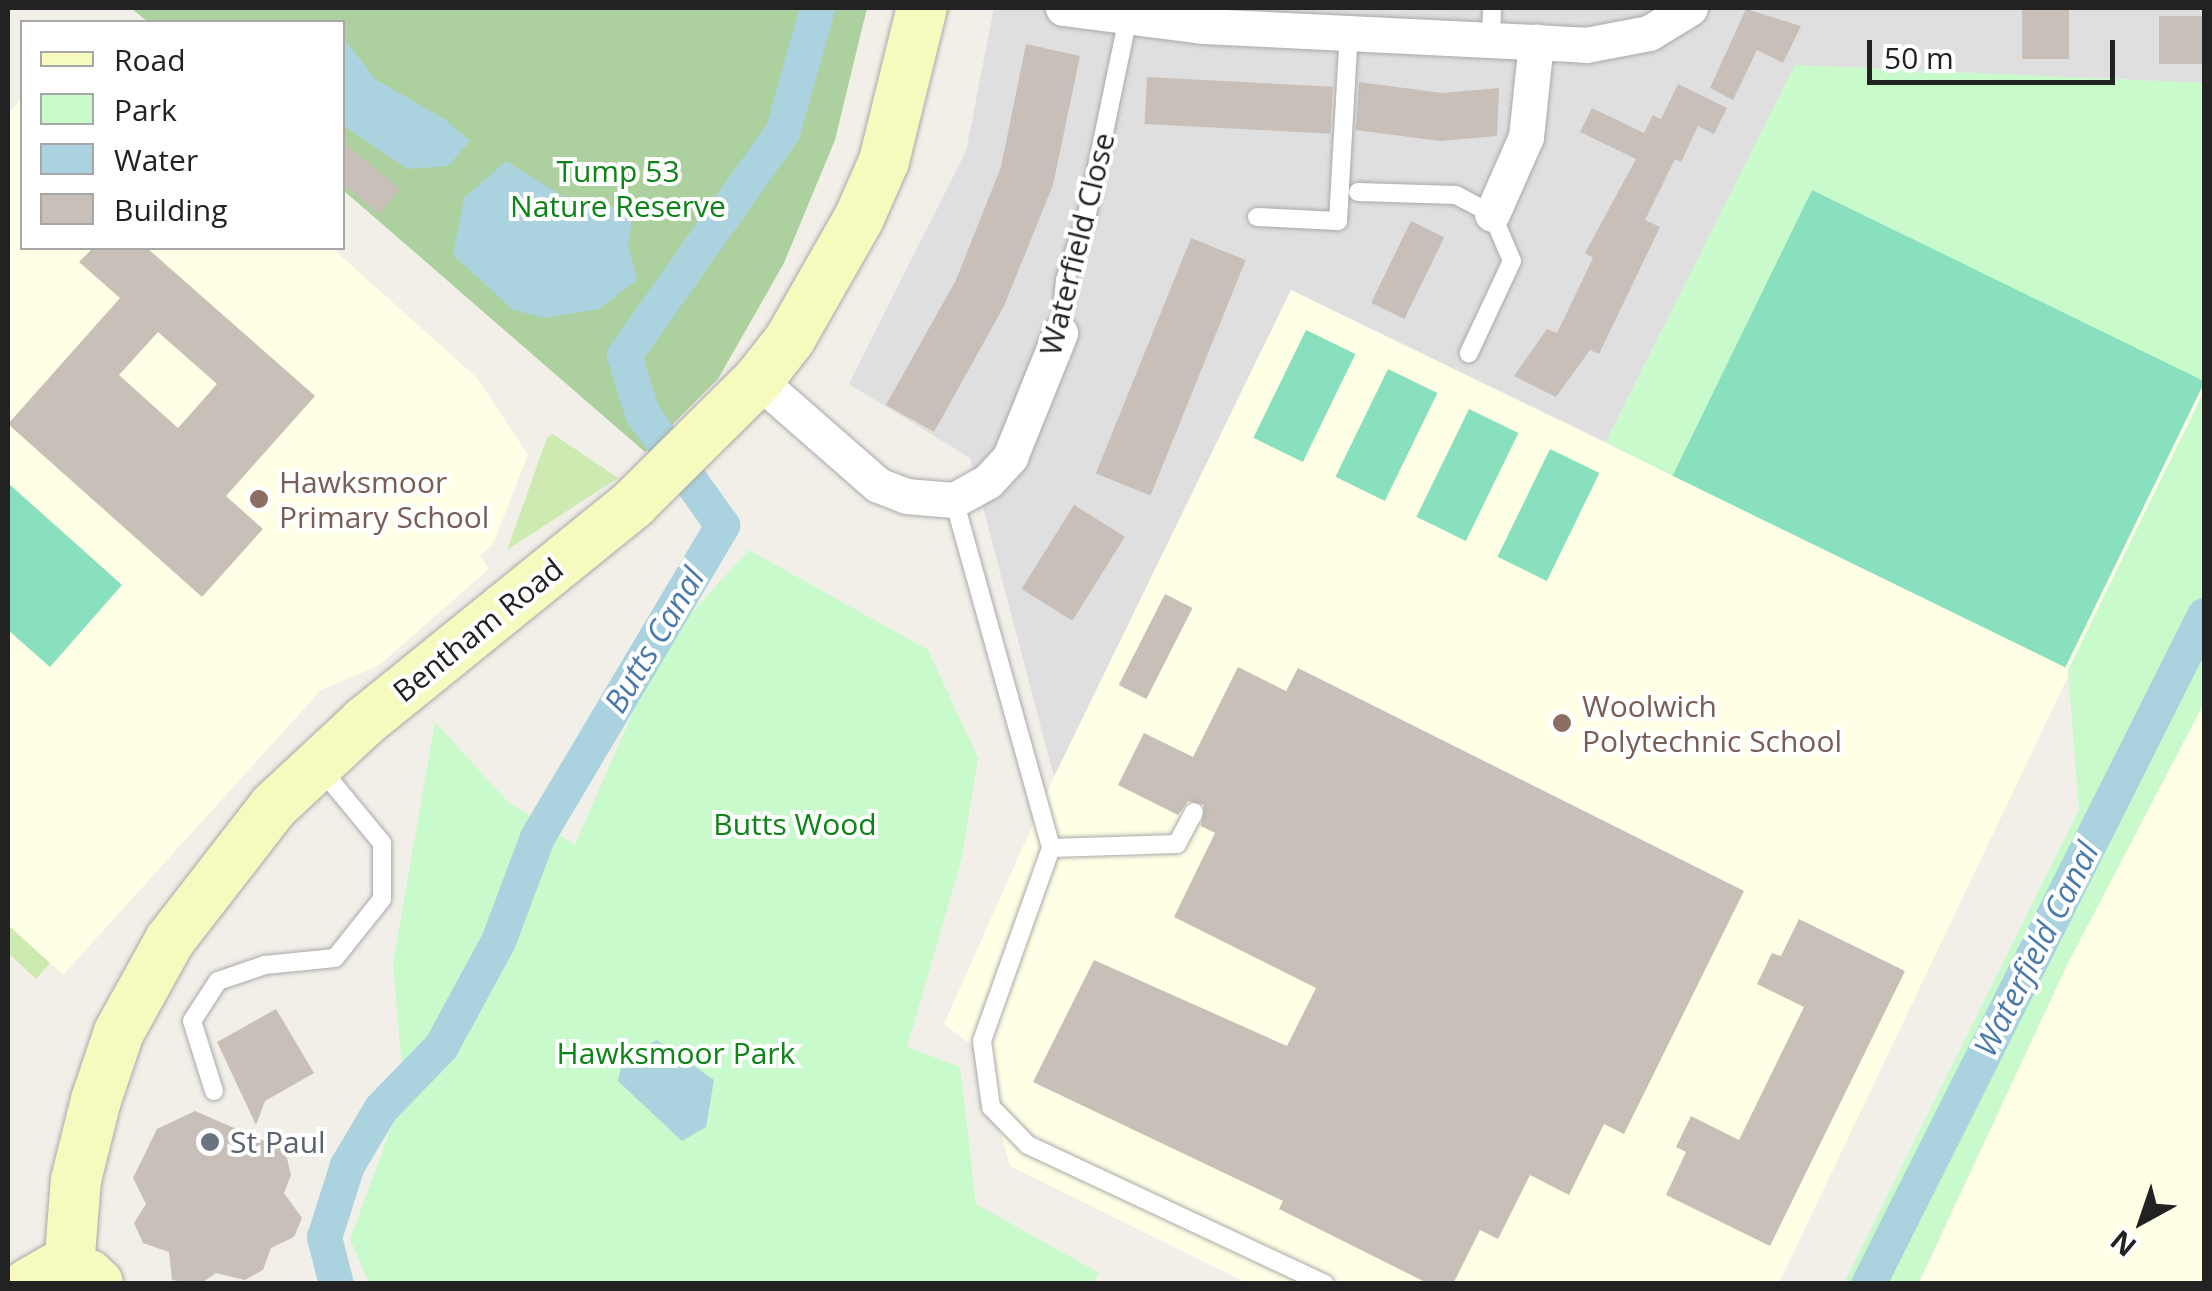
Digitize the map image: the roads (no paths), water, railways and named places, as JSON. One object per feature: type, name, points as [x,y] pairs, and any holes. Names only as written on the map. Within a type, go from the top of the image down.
[{"type":"street","name":"Bentham Road","points":[[65,1278],[76,1180],[119,1032],[170,940],[236,850],[317,765],[634,503],[704,439],[758,380],[790,339],[859,218],[884,160],[922,8]]},
{"type":"street","points":[[1064,8],[1349,30],[1491,24],[1536,42],[1619,42],[1648,33],[1690,8]]},
{"type":"street","points":[[1492,214],[1526,137],[1536,42]]},
{"type":"street","name":"Waterfield Close","points":[[954,500],[988,481],[1010,457],[1060,334]]},
{"type":"street","points":[[758,380],[878,485],[906,496],[954,500]]},
{"type":"lane","name":"Waterfield Close","points":[[1060,334],[1065,280],[1146,15]]},
{"type":"lane","points":[[1258,217],[1338,221],[1349,30]]},
{"type":"lane","points":[[1358,192],[1456,195],[1492,214],[1512,260],[1469,353]]},
{"type":"lane","points":[[954,500],[1051,848],[982,1041],[991,1106],[1028,1145],[1325,1284]]},
{"type":"lane","points":[[214,1091],[192,1021],[218,982],[266,966],[335,958],[382,898],[382,843],[317,765]]},
{"type":"lane","points":[[1051,848],[1177,844],[1194,812]]},
{"type":"water","points":[[345,40],[375,79],[446,120],[470,141],[448,166],[407,169],[345,126]]},
{"type":"water","points":[[506,161],[564,197],[634,211],[628,243],[637,280],[599,309],[545,318],[513,310],[453,255],[464,198]]},
{"type":"water","points":[[657,1040],[714,1080],[706,1127],[682,1141],[618,1081],[623,1059]]},
{"type":"waterway","name":"Butts Canal","points":[[336,1284],[324,1237],[347,1165],[381,1108],[441,1046],[498,941],[537,837],[722,525],[642,413],[624,355],[782,132],[817,8]]},
{"type":"waterway","name":"Waterfield Canal","points":[[1868,1284],[2204,615]]},
{"type":"place","name":"Hawksmoor Primary School","points":[[259,499]]},
{"type":"place","name":"Woolwich Polytechnic School","points":[[1562,723]]},
{"type":"place","name":"St Paul","points":[[210,1142]]},
{"type":"park label","name":"Tump 53 Nature Reserve","points":[[618,188]]},
{"type":"park label","name":"Butts Wood","points":[[795,824]]},
{"type":"park label","name":"Hawksmoor Park","points":[[676,1053]]}]
